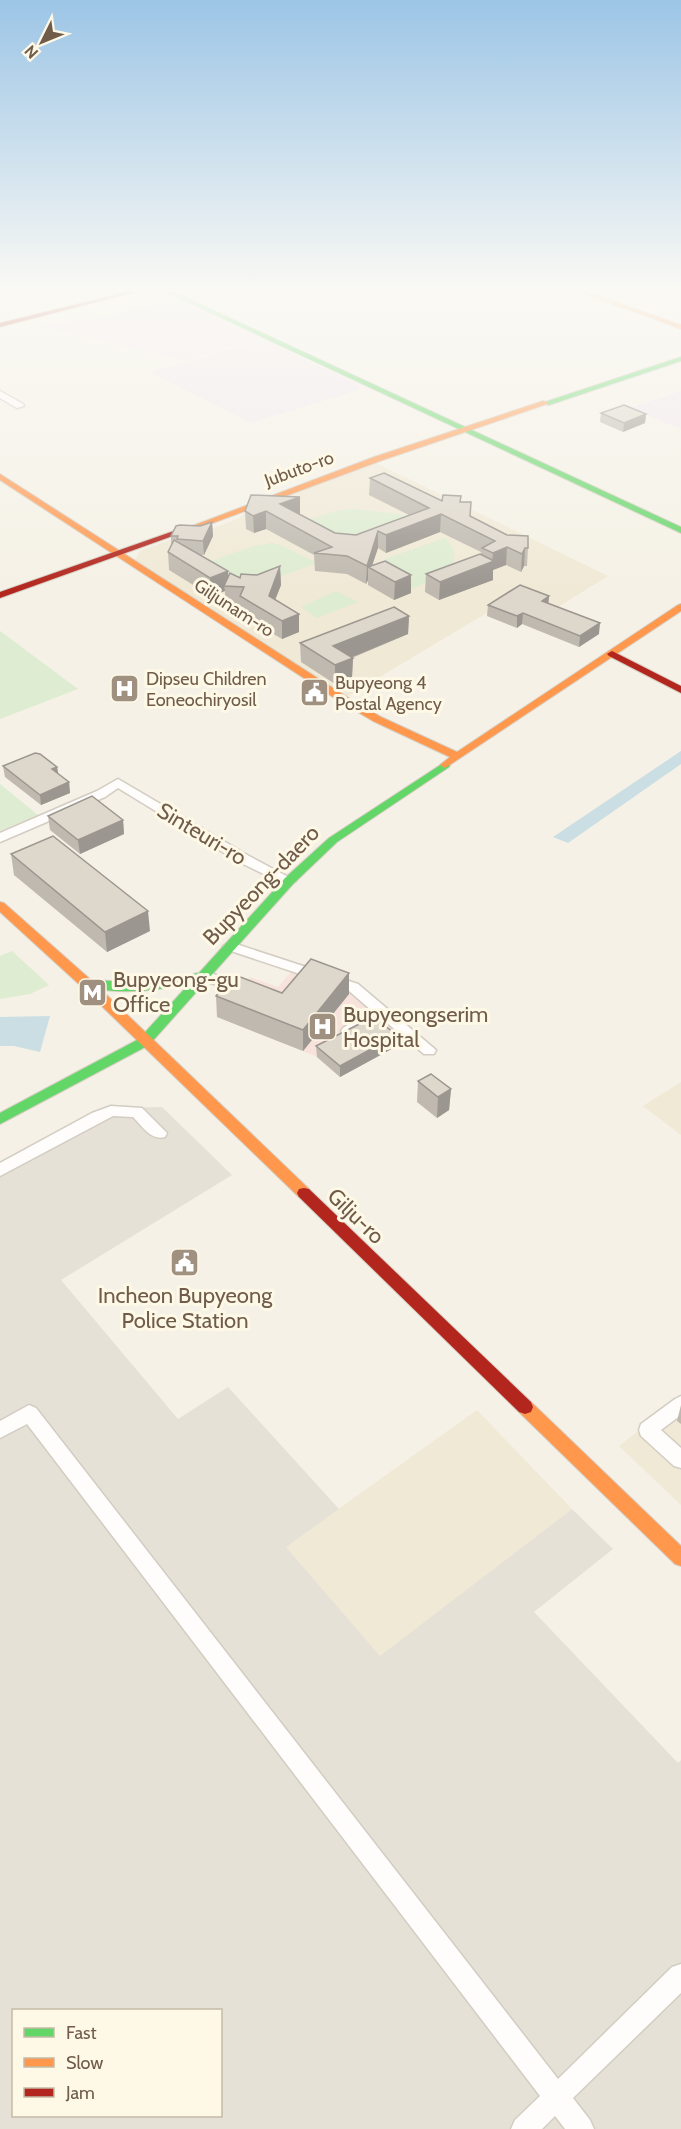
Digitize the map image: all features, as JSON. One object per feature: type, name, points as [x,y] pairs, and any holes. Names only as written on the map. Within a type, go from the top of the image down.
[{"type":"main road","points":[[382,391],[681,530]]},
{"type":"main road","name":"Jubuto-ro","points":[[0,595],[119,555],[359,466],[583,391]]},
{"type":"main road","name":"Giljunam-ro","points":[[0,476],[351,704],[457,756]]},
{"type":"main road","name":"Bupyeong-daero","points":[[0,1119],[144,1042],[289,881],[333,840],[681,607]]},
{"type":"main road","points":[[612,654],[681,690]]},
{"type":"main road","name":"Gilju-ro","points":[[0,906],[86,983],[144,1042],[681,1558]]},
{"type":"main road","points":[[86,983],[125,989],[150,988],[166,987],[204,976]]},
{"type":"street","points":[[0,394],[20,406]]},
{"type":"street","name":"Sinteuri-ro","points":[[0,838],[101,794],[118,783],[244,859],[289,881]]},
{"type":"street","points":[[230,946],[353,987],[429,1050]]},
{"type":"street","points":[[294,986],[307,972]]},
{"type":"street","points":[[204,976],[258,994]]},
{"type":"street","points":[[341,1036],[381,1010]]},
{"type":"street","points":[[0,1170],[111,1111],[137,1112],[159,1133]]},
{"type":"street","points":[[681,1404],[648,1430],[681,1460]]},
{"type":"street","points":[[0,1430],[29,1413],[581,2129]]},
{"type":"street","points":[[524,2129],[681,1977]]},
{"type":"shaded area","points":[[188,391],[354,391],[251,423]]},
{"type":"shaded area","points":[[681,391],[681,429],[630,408]]},
{"type":"shaded area","points":[[376,463],[608,576],[558,607],[520,593],[343,699],[133,564],[140,551],[194,531],[206,531],[239,518],[248,510]]},
{"type":"shaded area","points":[[681,751],[681,764],[568,843],[553,837]]},
{"type":"shaded area","name":"Bupyeongserim Hospital","points":[[292,971],[356,992],[414,1037],[340,1077],[315,1056],[217,1017],[250,977],[278,987]]},
{"type":"shaded area","points":[[50,1016],[40,1052],[14,1046],[0,1046],[0,1017]]},
{"type":"shaded area","points":[[681,1082],[681,1135],[643,1106]]},
{"type":"shaded area","points":[[162,1107],[232,1175],[61,1280],[178,1419],[228,1387],[339,1509],[286,1547],[380,1656],[572,1509],[613,1549],[534,1612],[678,1763],[681,1760],[681,2129],[0,2129],[0,1164],[104,1108]]},
{"type":"shaded area","points":[[681,1398],[681,1505],[619,1446]]},
{"type":"shaded area","points":[[477,1410],[572,1509],[380,1657],[285,1547]]},
{"type":"green space","points":[[354,509],[399,514],[422,524],[363,547],[296,524],[335,511]]},
{"type":"green space","points":[[445,538],[454,552],[452,570],[412,589],[384,573],[388,564],[385,559]]},
{"type":"green space","points":[[271,543],[281,545],[317,563],[258,585],[239,586],[209,562],[254,546]]},
{"type":"green space","points":[[336,591],[358,602],[317,618],[301,607]]},
{"type":"green space","points":[[0,631],[78,689],[0,719]]},
{"type":"green space","points":[[0,784],[38,815],[0,831]]},
{"type":"green space","points":[[12,951],[49,985],[30,994],[0,999],[0,956]]},
{"type":"building","points":[[624,405],[646,414],[624,423],[601,413]]},
{"type":"building","points":[[384,473],[442,501],[443,495],[461,496],[460,502],[471,502],[470,516],[507,535],[528,536],[528,548],[525,548],[522,554],[507,547],[493,553],[482,548],[495,541],[441,514],[386,535],[378,531],[367,566],[347,556],[314,553],[332,547],[266,511],[253,516],[245,511],[251,495],[300,497],[280,504],[335,533],[356,535],[429,508],[370,478]]},
{"type":"building","points":[[212,522],[203,541],[177,539],[178,536],[171,536],[176,526],[200,526]]},
{"type":"building","points":[[174,540],[228,571],[210,578],[168,552]]},
{"type":"building","points":[[480,554],[494,561],[440,582],[426,574]]},
{"type":"building","points":[[385,561],[411,575],[395,582],[368,567]]},
{"type":"building","points":[[280,566],[269,596],[299,614],[282,621],[240,596],[244,587],[224,586],[230,573],[240,578],[241,574],[257,575]]},
{"type":"building","points":[[520,585],[549,596],[542,601],[600,623],[580,636],[523,613],[517,616],[488,605]]},
{"type":"building","points":[[394,607],[409,616],[333,646],[353,658],[335,665],[300,643]]},
{"type":"building","points":[[35,753],[40,754],[57,767],[52,769],[69,782],[40,795],[3,766]]},
{"type":"building","points":[[92,796],[123,820],[78,840],[48,816]]},
{"type":"building","points":[[53,836],[148,911],[105,932],[11,854]]},
{"type":"building","points":[[311,959],[349,973],[303,1030],[216,996],[235,975],[282,993]]},
{"type":"building","points":[[373,1017],[397,1035],[340,1066],[316,1046]]},
{"type":"building","points":[[431,1074],[451,1089],[438,1097],[418,1081]]},
{"type":"traffic: fast","points":[[383,391],[681,530]]},
{"type":"traffic: fast","points":[[546,403],[582,391]]},
{"type":"traffic: fast","points":[[0,1119],[144,1042],[289,881],[333,840],[445,765]]},
{"type":"traffic: fast","points":[[86,983],[145,986],[174,983],[204,976]]},
{"type":"traffic: slow","points":[[191,528],[377,459],[546,403]]},
{"type":"traffic: slow","points":[[0,476],[343,699],[377,719],[457,756]]},
{"type":"traffic: slow","points":[[445,765],[681,607]]},
{"type":"traffic: slow","points":[[0,906],[86,983],[304,1193]]},
{"type":"traffic: slow","points":[[525,1407],[681,1558]]},
{"type":"traffic: jam","points":[[0,595],[191,528]]},
{"type":"traffic: jam","points":[[612,654],[681,690]]},
{"type":"traffic: jam","points":[[304,1193],[525,1407]]},
{"type":"place","name":"Dipseu Children Eoneochiryosil","points":[[125,689]]},
{"type":"place","name":"Bupyeong 4 Postal Agency","points":[[314,693]]},
{"type":"place","name":"Bupyeong-gu Office","points":[[92,992]]},
{"type":"place","name":"Bupyeongserim Hospital","points":[[322,1027]]},
{"type":"place","name":"Incheon Bupyeong Police Station","points":[[185,1263]]}]
